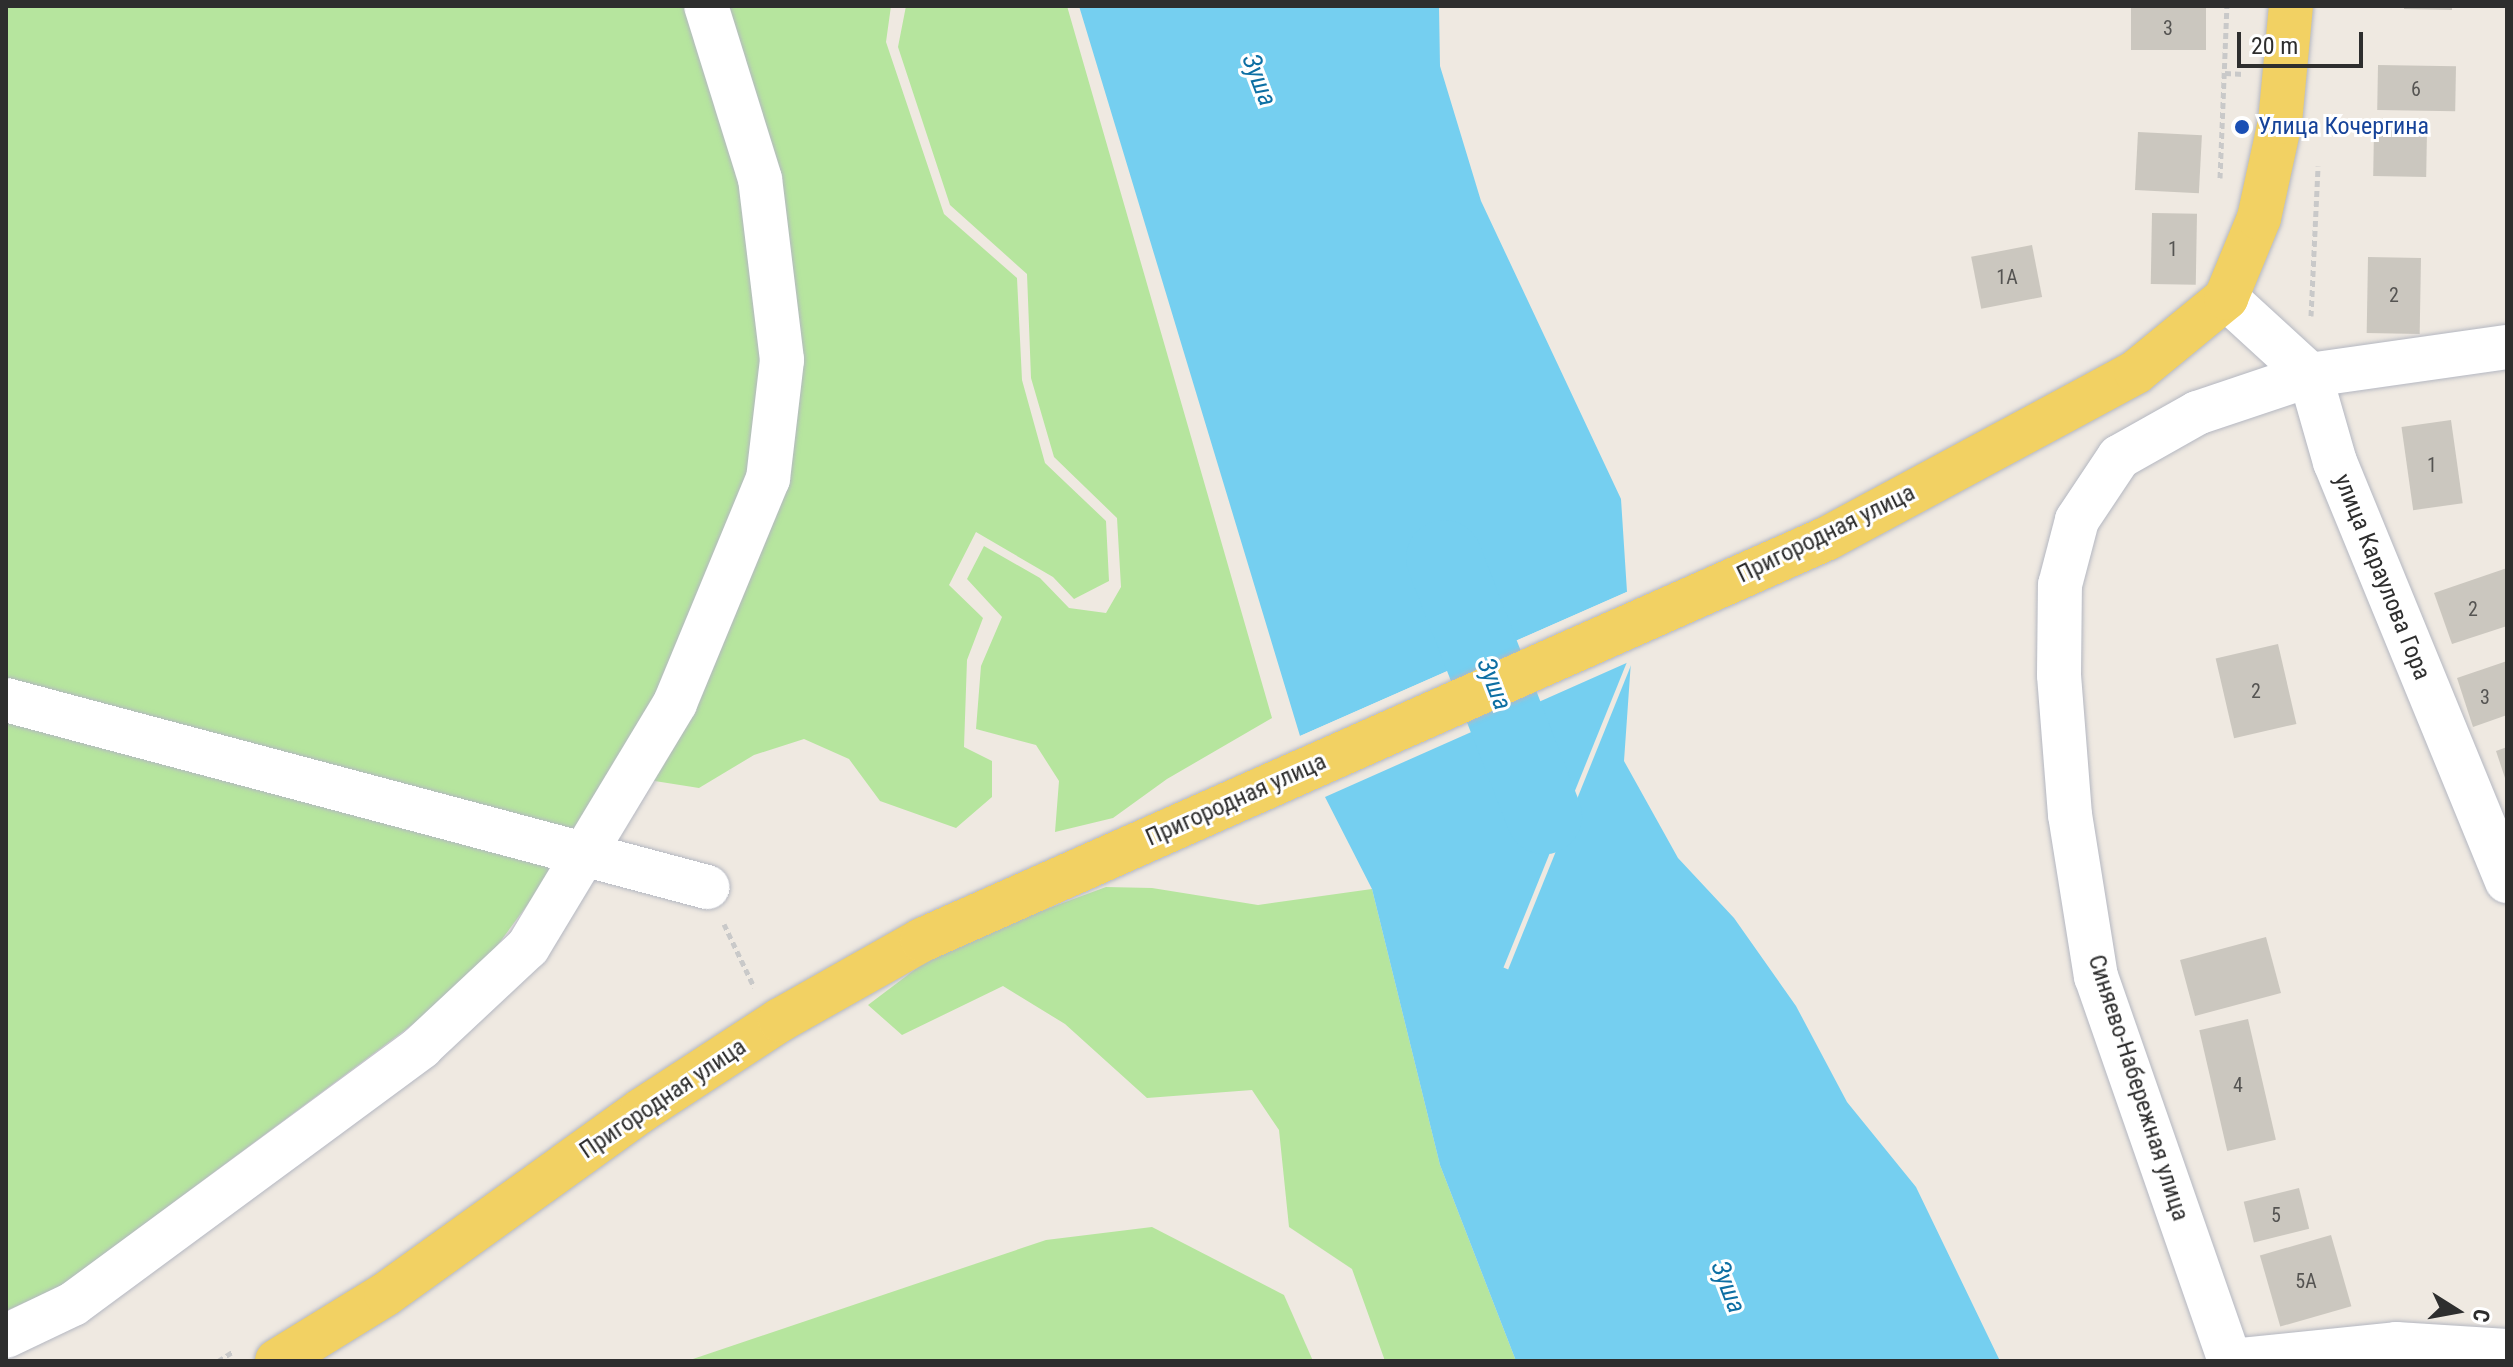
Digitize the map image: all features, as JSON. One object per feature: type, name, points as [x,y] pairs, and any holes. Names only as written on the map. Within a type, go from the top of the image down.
[{"type":"main road","points":[[2226,298],[2259,218],[2280,122],[2291,6]]},
{"type":"main road","name":"Пригородная улица","points":[[277,1361],[386,1294],[642,1110],[780,1020],[922,940],[1828,538],[2136,372],[2226,298]]},
{"type":"street","points":[[6,1336],[73,1304],[421,1047],[528,947],[587,854],[675,703],[768,479],[782,360],[760,179],[706,6]]},
{"type":"street","points":[[2226,298],[2310,375]]},
{"type":"street","name":"Синяево-Набережная улица","points":[[2231,1361],[2096,977],[2070,815],[2059,675],[2060,585],[2077,520],[2119,457],[2197,413],[2310,375],[2507,347]]},
{"type":"street","name":"улица Караулова Гора","points":[[2310,375],[2335,462],[2507,881]]},
{"type":"street","points":[[6,700],[707,887]]},
{"type":"street","points":[[2231,1361],[2396,1344],[2507,1351]]},
{"type":"path","points":[[2220,184],[2227,6]]},
{"type":"path","points":[[707,887],[756,991]]},
{"type":"green space","points":[[6,6],[891,6],[886,42],[944,214],[1017,278],[1022,380],[1045,463],[1106,521],[1109,581],[1074,599],[1053,577],[976,532],[949,585],[983,618],[967,660],[964,747],[992,761],[992,797],[956,828],[880,801],[849,759],[804,739],[754,755],[699,788],[623,776],[471,981],[61,1286],[6,1311]]},
{"type":"green space","points":[[906,6],[1067,6],[1272,718],[1167,779],[1113,818],[1055,832],[1059,781],[1036,745],[976,729],[981,666],[1002,617],[967,579],[984,546],[1040,578],[1069,608],[1106,613],[1121,587],[1117,518],[1054,457],[1031,378],[1027,274],[950,205],[898,47]]},
{"type":"green space","points":[[1106,887],[1152,888],[1258,905],[1372,889],[1440,1165],[1516,1361],[1385,1361],[1352,1269],[1289,1227],[1279,1130],[1252,1090],[1147,1098],[1065,1024],[1003,986],[902,1035],[868,1005],[946,946]]},
{"type":"green space","points":[[1152,1227],[1284,1295],[1313,1361],[687,1361],[1046,1240]]},
{"type":"water","points":[[1079,6],[1439,6],[1440,66],[1481,201],[1621,499],[1627,592],[1300,736]]},
{"type":"water","points":[[1631,661],[1624,761],[1678,858],[1734,918],[1796,1006],[1847,1102],[1916,1187],[2000,1361],[1516,1361],[1440,1165],[1372,889],[1325,797]]},
{"type":"pier","points":[[1631,590],[1629,595],[1297,738],[1300,736]]},
{"type":"pier","points":[[1629,657],[1634,659],[1508,969],[1504,968]]},
{"type":"building","points":[[2131,6],[2206,6],[2206,50],[2131,50]]},
{"type":"building","points":[[2404,6],[2452,6],[2452,10],[2404,9]]},
{"type":"building","points":[[2378,65],[2456,66],[2455,111],[2377,110]]},
{"type":"building","points":[[2374,130],[2427,131],[2426,177],[2373,176]]},
{"type":"building","points":[[2138,132],[2202,135],[2199,193],[2135,190]]},
{"type":"building","points":[[2152,213],[2197,214],[2196,285],[2151,284]]},
{"type":"building","points":[[2032,245],[2042,297],[1981,309],[1971,257]]},
{"type":"building","points":[[2368,257],[2421,258],[2420,334],[2367,333]]},
{"type":"building","points":[[2451,420],[2463,503],[2413,510],[2401,427]]},
{"type":"building","points":[[2507,568],[2507,626],[2452,644],[2434,593]]},
{"type":"building","points":[[2278,644],[2296,724],[2234,738],[2216,658]]},
{"type":"building","points":[[2507,661],[2507,715],[2473,727],[2457,678]]},
{"type":"building","points":[[2507,747],[2507,781],[2506,781],[2496,751]]},
{"type":"building","points":[[2266,937],[2281,993],[2195,1016],[2180,960]]},
{"type":"building","points":[[2248,1019],[2276,1140],[2227,1151],[2199,1030]]},
{"type":"building","points":[[2299,1188],[2309,1229],[2254,1243],[2244,1202]]},
{"type":"building","points":[[2331,1235],[2351,1306],[2280,1327],[2260,1255]]},
{"type":"waterway","name":"Зуша","points":[[1444,558],[1544,816]]},
{"type":"place","name":"Улица Кочергина","points":[[2242,127]]}]
